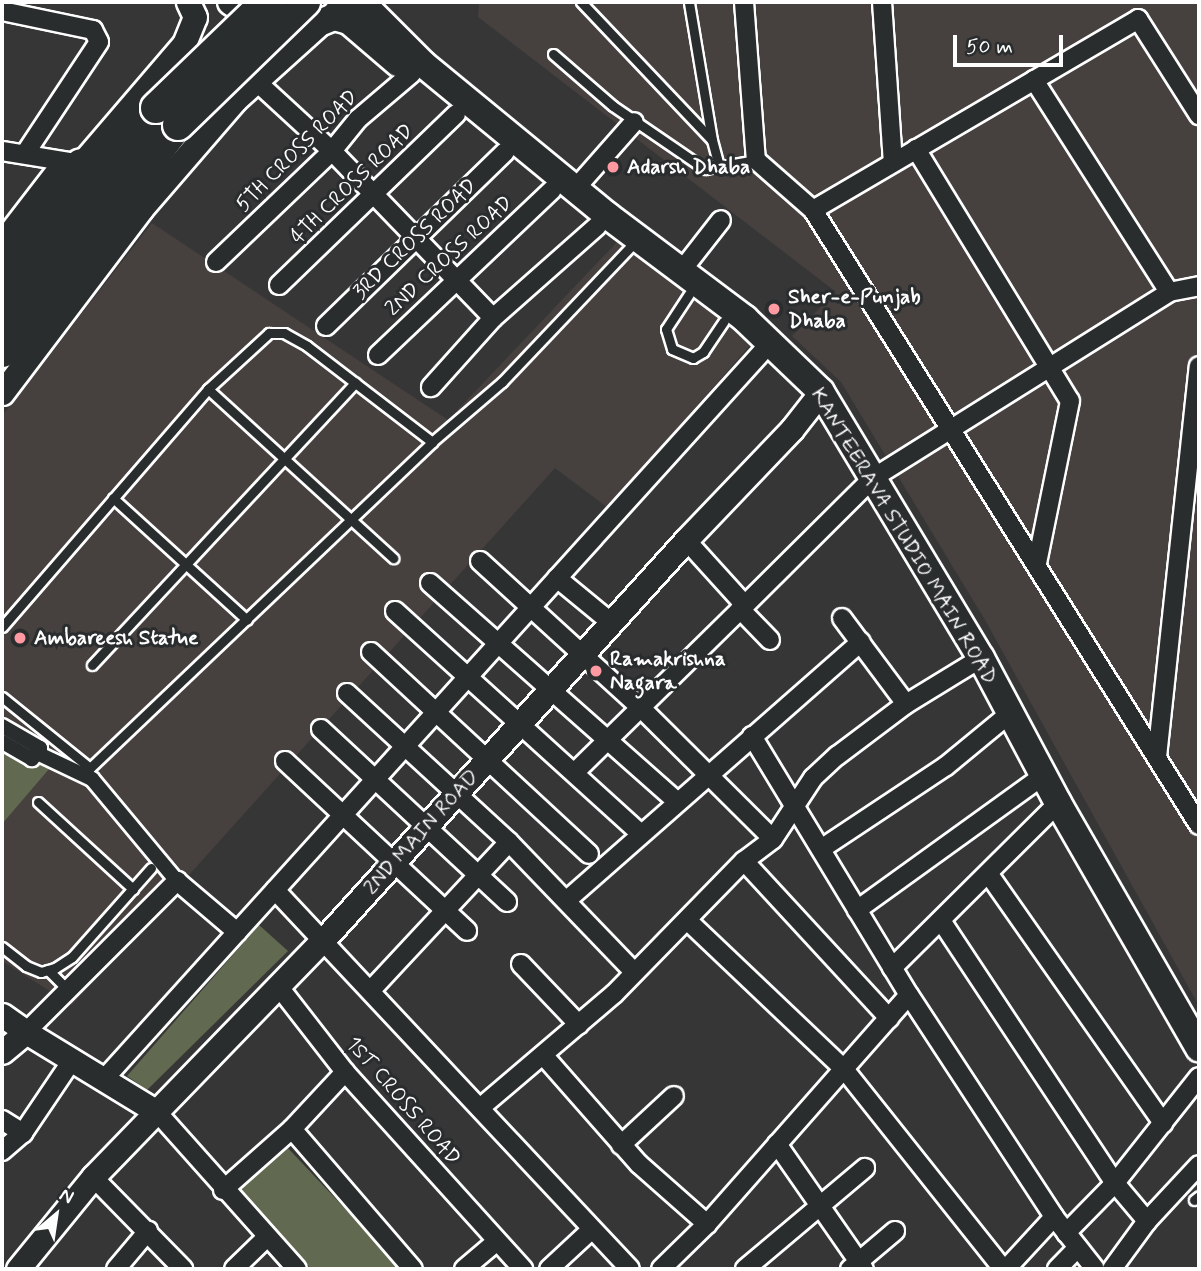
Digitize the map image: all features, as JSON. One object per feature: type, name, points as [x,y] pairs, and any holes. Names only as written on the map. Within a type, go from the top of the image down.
[{"type":"highway","points":[[2,311],[266,2]]},
{"type":"highway","points":[[2,352],[167,117],[338,10]]},
{"type":"highway","points":[[2,274],[81,164]]},
{"type":"main road","points":[[231,2],[280,32]]},
{"type":"main road","points":[[275,2],[280,32]]},
{"type":"main road","points":[[280,32],[338,10],[456,114],[505,152],[564,189],[597,226],[686,282],[724,321],[770,343]]},
{"type":"main road","name":"KANTEERAVA STUDIO MAIN ROAD","points":[[338,10],[423,64],[564,189],[770,343],[821,393],[981,658],[1058,803],[1199,1048]]},
{"type":"street","points":[[744,2],[756,160],[813,210],[952,426],[1199,825]]},
{"type":"street","points":[[881,2],[893,162]]},
{"type":"street","points":[[2,243],[56,173],[81,164],[184,44],[191,9]]},
{"type":"street","points":[[2,393],[141,209],[257,82],[338,10]]},
{"type":"street","points":[[2,11],[62,21],[98,34],[99,42],[25,154]]},
{"type":"street","points":[[813,210],[1138,19],[1199,115]]},
{"type":"street","name":"5TH CROSS ROAD","points":[[216,262],[332,151],[358,119],[411,74]]},
{"type":"street","points":[[1034,80],[1168,292]]},
{"type":"street","points":[[257,82],[332,151],[372,196],[493,318]]},
{"type":"street","name":"4TH CROSS ROAD","points":[[279,285],[456,114]]},
{"type":"street","name":"2ND CROSS ROAD","points":[[378,355],[456,281],[564,189],[634,122]]},
{"type":"street","points":[[916,149],[1051,365],[1070,401],[1037,563]]},
{"type":"street","points":[[2,151],[81,164]]},
{"type":"street","name":"3RD CROSS ROAD","points":[[326,326],[413,237],[505,152]]},
{"type":"street","points":[[686,282],[721,220]]},
{"type":"street","points":[[431,387],[493,318],[597,226]]},
{"type":"street","points":[[575,772],[606,737],[640,707],[873,478],[1168,292],[1199,286]]},
{"type":"street","points":[[105,1078],[770,343]]},
{"type":"street","points":[[1157,757],[1199,366]]},
{"type":"street","name":"2ND MAIN ROAD","points":[[18,1269],[93,1177],[325,939],[456,793],[586,655],[686,540],[792,429],[821,393]]},
{"type":"street","points":[[686,540],[770,640]]},
{"type":"street","points":[[480,561],[586,655],[708,772],[773,839]]},
{"type":"street","points":[[557,578],[613,624]]},
{"type":"street","points":[[430,583],[554,689],[676,801]]},
{"type":"street","points":[[395,611],[470,674],[640,833]]},
{"type":"street","points":[[842,618],[906,704]]},
{"type":"street","points":[[568,900],[708,772],[861,642]]},
{"type":"street","points":[[371,652],[589,854]]},
{"type":"street","points":[[480,1108],[579,1025],[688,921],[744,861],[773,839],[813,778],[864,733],[981,658]]},
{"type":"street","points":[[347,693],[509,842],[635,972]]},
{"type":"street","points":[[821,849],[946,766],[1009,714]]},
{"type":"street","points":[[2,726],[40,748],[32,759],[2,742]]},
{"type":"street","points":[[321,729],[507,902]]},
{"type":"street","points":[[752,736],[909,995],[1054,1217],[1095,1269]]},
{"type":"street","points":[[37,753],[92,779],[177,881],[237,932]]},
{"type":"street","points":[[285,761],[467,932]]},
{"type":"street","points":[[857,909],[1043,776]]},
{"type":"street","points":[[892,968],[990,876],[1058,803]]},
{"type":"street","points":[[372,989],[448,912],[509,842]]},
{"type":"street","points":[[744,861],[889,1018]]},
{"type":"street","points":[[990,876],[1159,1118]]},
{"type":"street","points":[[2,1052],[26,1032],[177,881]]},
{"type":"street","points":[[275,890],[372,989],[590,1231],[627,1268]]},
{"type":"street","points":[[688,921],[844,1069],[1004,1269],[1054,1217]]},
{"type":"street","points":[[942,922],[1112,1178],[1147,1221]]},
{"type":"street","points":[[522,964],[579,1025]]},
{"type":"street","name":"1ST CROSS ROAD","points":[[279,987],[345,1072],[523,1269]]},
{"type":"street","points":[[661,1269],[707,1224],[909,995]]},
{"type":"street","points":[[2,1016],[157,1112],[223,1190],[297,1269]]},
{"type":"street","points":[[544,1056],[621,1145],[707,1224]]},
{"type":"street","points":[[2,1151],[23,1133],[73,1059]]},
{"type":"street","points":[[223,1190],[292,1129],[345,1072]]},
{"type":"street","points":[[1066,1233],[1159,1118],[1199,1077]]},
{"type":"street","points":[[621,1145],[674,1096]]},
{"type":"street","points":[[2,1120],[23,1133]]},
{"type":"street","points":[[292,1129],[412,1269]]},
{"type":"street","points":[[777,1144],[820,1205],[858,1267],[895,1231]]},
{"type":"street","points":[[1112,1269],[1147,1221],[1199,1165]]},
{"type":"street","points":[[745,1269],[865,1168]]},
{"type":"street","points":[[93,1177],[184,1269]]},
{"type":"street","points":[[116,1269],[148,1231]]},
{"type":"street","points":[[549,1269],[590,1231]]},
{"type":"street","points":[[234,1269],[267,1237]]},
{"type":"street","points":[[464,1269],[496,1242]]},
{"type":"street","points":[[1057,1269],[1078,1247]]},
{"type":"lane","points":[[581,2],[712,140]]},
{"type":"lane","points":[[689,2],[719,167]]},
{"type":"lane","points":[[553,54],[634,122],[705,169],[756,160]]},
{"type":"lane","points":[[2,697],[90,768],[354,521],[432,442],[502,382],[629,248]]},
{"type":"lane","points":[[686,282],[666,329],[672,349],[693,358],[703,352],[724,321]]},
{"type":"lane","points":[[2,626],[208,389],[269,333],[285,333],[307,346],[432,442]]},
{"type":"lane","points":[[92,665],[355,383]]},
{"type":"lane","points":[[208,389],[393,558]]},
{"type":"lane","points":[[113,498],[247,620]]},
{"type":"lane","points":[[38,802],[133,889]]},
{"type":"lane","points":[[48,970],[72,957],[151,868]]},
{"type":"lane","points":[[2,947],[26,966],[48,970],[68,990]]},
{"type":"shaded area","points":[[479,2],[1199,2],[1199,1006],[985,620],[841,382],[792,336],[836,292],[478,17]]},
{"type":"shaded area","points":[[152,223],[448,420],[618,241],[751,344],[608,508],[555,468],[72,1005],[2,961],[2,416]]},
{"type":"green space","points":[[2,721],[61,755],[2,824]]},
{"type":"green space","points":[[259,925],[288,951],[147,1090],[127,1076]]},
{"type":"green space","points":[[285,1145],[402,1269],[311,1269],[236,1190]]},
{"type":"place","name":"Adarsh Dhaba","points":[[613,167]]},
{"type":"place","name":"Sher-e-Punjab Dhaba","points":[[774,309]]},
{"type":"place","name":"Ambareesh Statue","points":[[20,638]]},
{"type":"place","name":"Ramakrishna Nagara","points":[[596,671]]}]
